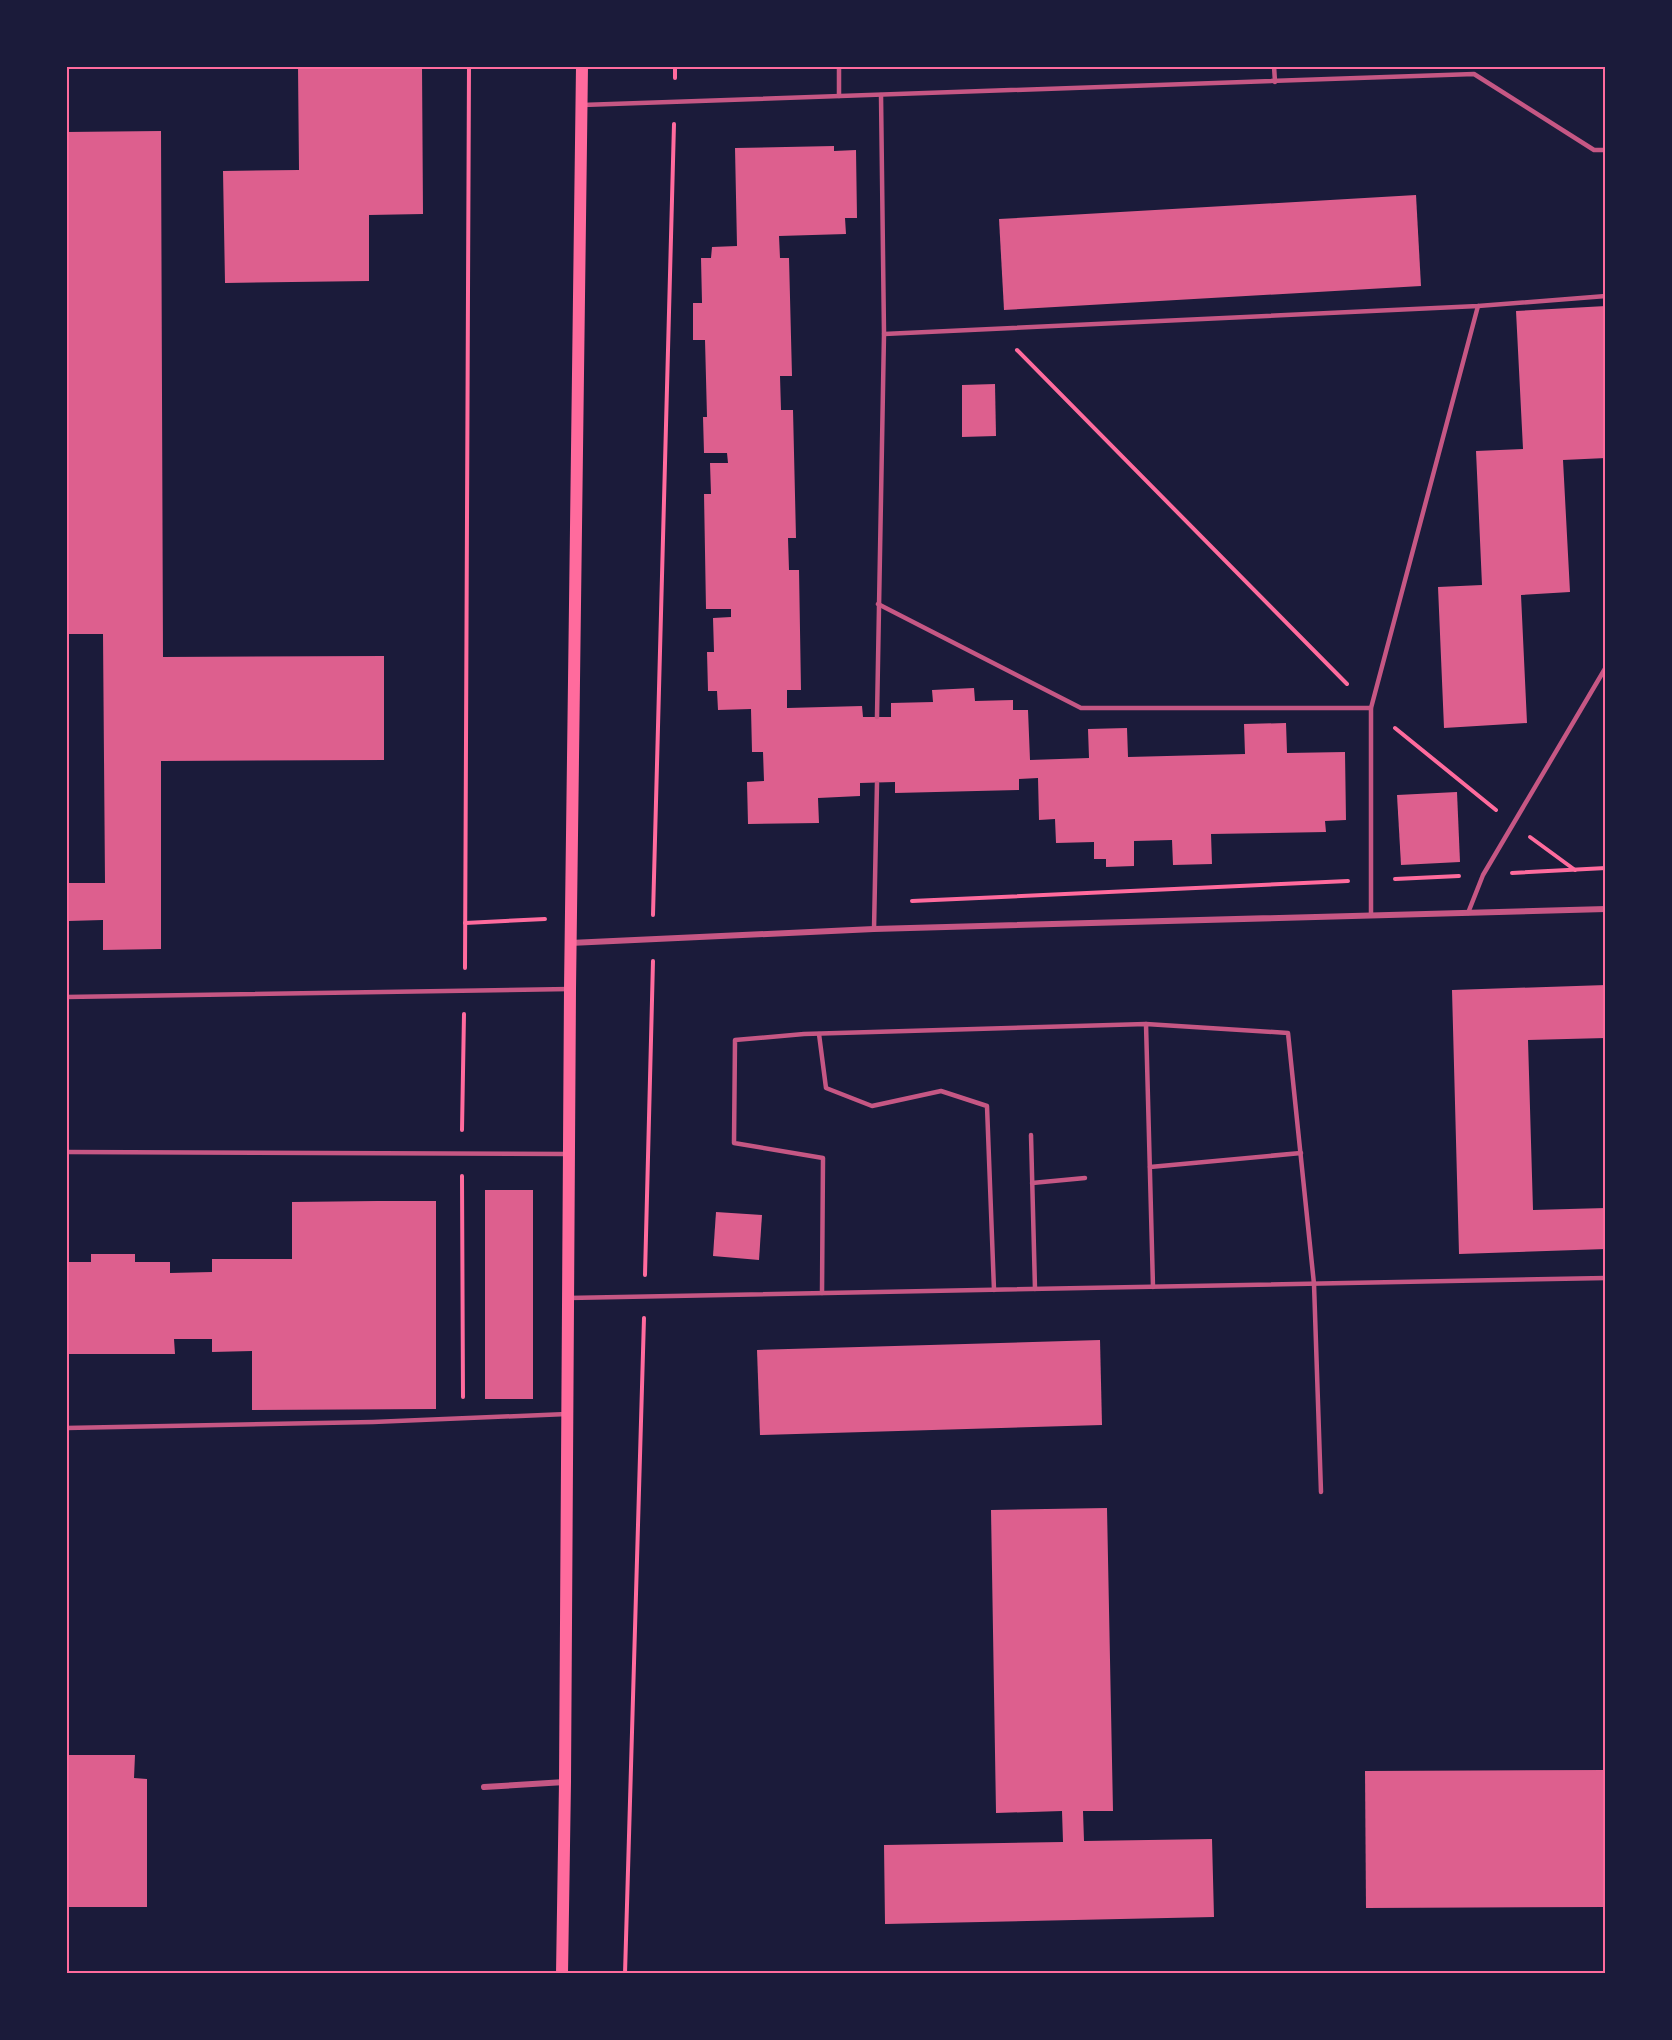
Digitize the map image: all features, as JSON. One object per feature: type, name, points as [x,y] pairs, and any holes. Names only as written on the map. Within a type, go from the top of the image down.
[{"type":"main road","points":[[562,1974],[570,943],[582,66]]},
{"type":"street","points":[[570,943],[874,930],[1606,909]]},
{"type":"street","points":[[484,1787],[565,1782]]},
{"type":"lane","points":[[838,96],[839,66]]},
{"type":"lane","points":[[1274,66],[1275,82]]},
{"type":"lane","points":[[1474,66],[1474,74]]},
{"type":"lane","points":[[582,105],[1474,74],[1594,150],[1606,150]]},
{"type":"lane","points":[[877,717],[884,334],[881,95]]},
{"type":"lane","points":[[884,334],[1478,306],[1606,296]]},
{"type":"lane","points":[[1371,915],[1371,708],[1478,306]]},
{"type":"lane","points":[[878,604],[1081,708],[1371,708]]},
{"type":"lane","points":[[1468,913],[1483,874],[1606,667]]},
{"type":"lane","points":[[874,930],[878,783]]},
{"type":"lane","points":[[66,997],[570,989]]},
{"type":"lane","points":[[822,1293],[823,1158],[734,1143],[735,1040],[819,1034],[1146,1024],[1288,1033],[1314,1284],[1321,1492]]},
{"type":"lane","points":[[1146,1024],[1153,1287]]},
{"type":"lane","points":[[819,1034],[826,1088],[872,1106],[941,1091],[987,1106],[994,1290]]},
{"type":"lane","points":[[1031,1136],[1035,1289]]},
{"type":"lane","points":[[66,1152],[569,1154]]},
{"type":"lane","points":[[1150,1167],[1301,1153]]},
{"type":"lane","points":[[1032,1183],[1085,1178]]},
{"type":"lane","points":[[568,1298],[1606,1278]]},
{"type":"lane","points":[[66,1428],[373,1422],[568,1414]]},
{"type":"path","points":[[463,1418],[462,1153],[465,992],[469,66]]},
{"type":"path","points":[[625,1974],[645,1296],[675,66]]},
{"type":"path","points":[[996,329],[1371,708],[1513,824],[1576,870]]},
{"type":"path","points":[[875,903],[1606,868]]},
{"type":"path","points":[[641,914],[665,912]]},
{"type":"path","points":[[465,923],[571,917]]},
{"type":"building","points":[[298,66],[422,66],[423,214],[369,215],[369,281],[225,283],[223,171],[299,170]]},
{"type":"building","points":[[161,131],[163,657],[384,656],[384,760],[161,761],[161,949],[103,950],[103,920],[68,921],[68,933],[66,933],[66,873],[69,873],[69,883],[105,883],[103,634],[67,634],[66,132]]},
{"type":"building","points":[[834,146],[834,151],[856,150],[857,218],[845,218],[846,234],[779,236],[780,258],[789,258],[792,376],[780,376],[781,410],[793,410],[796,538],[788,538],[789,570],[799,570],[801,690],[787,690],[787,708],[862,706],[863,717],[891,717],[891,703],[933,702],[932,690],[974,688],[975,701],[1013,700],[1013,710],[1028,710],[1030,760],[1089,758],[1088,729],[1127,728],[1128,757],[1245,754],[1244,724],[1286,723],[1287,753],[1345,752],[1346,820],[1325,821],[1326,832],[1211,834],[1212,864],[1173,865],[1172,840],[1134,841],[1134,866],[1106,867],[1106,859],[1094,859],[1094,842],[1056,843],[1055,819],[1039,820],[1038,778],[1019,779],[1019,790],[895,793],[895,782],[860,783],[860,796],[818,798],[819,823],[748,824],[747,782],[764,781],[763,752],[752,752],[751,709],[718,710],[717,691],[708,691],[707,652],[714,652],[713,618],[731,617],[731,609],[706,609],[704,494],[711,494],[710,463],[728,463],[727,453],[704,453],[703,417],[707,417],[705,340],[693,340],[693,303],[702,303],[701,258],[711,258],[712,247],[737,246],[735,148]]},
{"type":"building","points":[[1416,195],[1421,286],[1004,310],[999,219]]},
{"type":"building","points":[[1606,306],[1606,458],[1563,460],[1570,592],[1521,595],[1527,723],[1444,728],[1438,587],[1482,585],[1476,451],[1523,449],[1516,311]]},
{"type":"building","points":[[995,384],[996,436],[962,437],[962,385]]},
{"type":"building","points":[[1457,792],[1460,862],[1401,865],[1397,795]]},
{"type":"building","points":[[1606,985],[1606,1038],[1528,1040],[1533,1210],[1606,1208],[1606,1249],[1459,1254],[1452,990]]},
{"type":"building","points":[[485,1190],[533,1190],[533,1399],[485,1399]]},
{"type":"building","points":[[436,1201],[436,1409],[252,1410],[252,1351],[212,1352],[212,1339],[174,1339],[175,1354],[66,1354],[66,1262],[91,1262],[91,1254],[135,1254],[135,1262],[170,1262],[170,1273],[212,1272],[212,1259],[292,1259],[292,1202]]},
{"type":"building","points":[[716,1212],[762,1215],[759,1260],[713,1256]]},
{"type":"building","points":[[1100,1340],[1102,1425],[760,1435],[757,1350]]},
{"type":"building","points":[[1107,1508],[1113,1811],[1083,1811],[1084,1841],[1212,1839],[1214,1917],[885,1924],[884,1845],[1063,1842],[1062,1811],[996,1813],[991,1510]]},
{"type":"building","points":[[66,1755],[135,1755],[134,1778],[147,1779],[147,1907],[66,1907]]},
{"type":"building","points":[[1606,1770],[1606,1907],[1366,1908],[1365,1771]]}]
